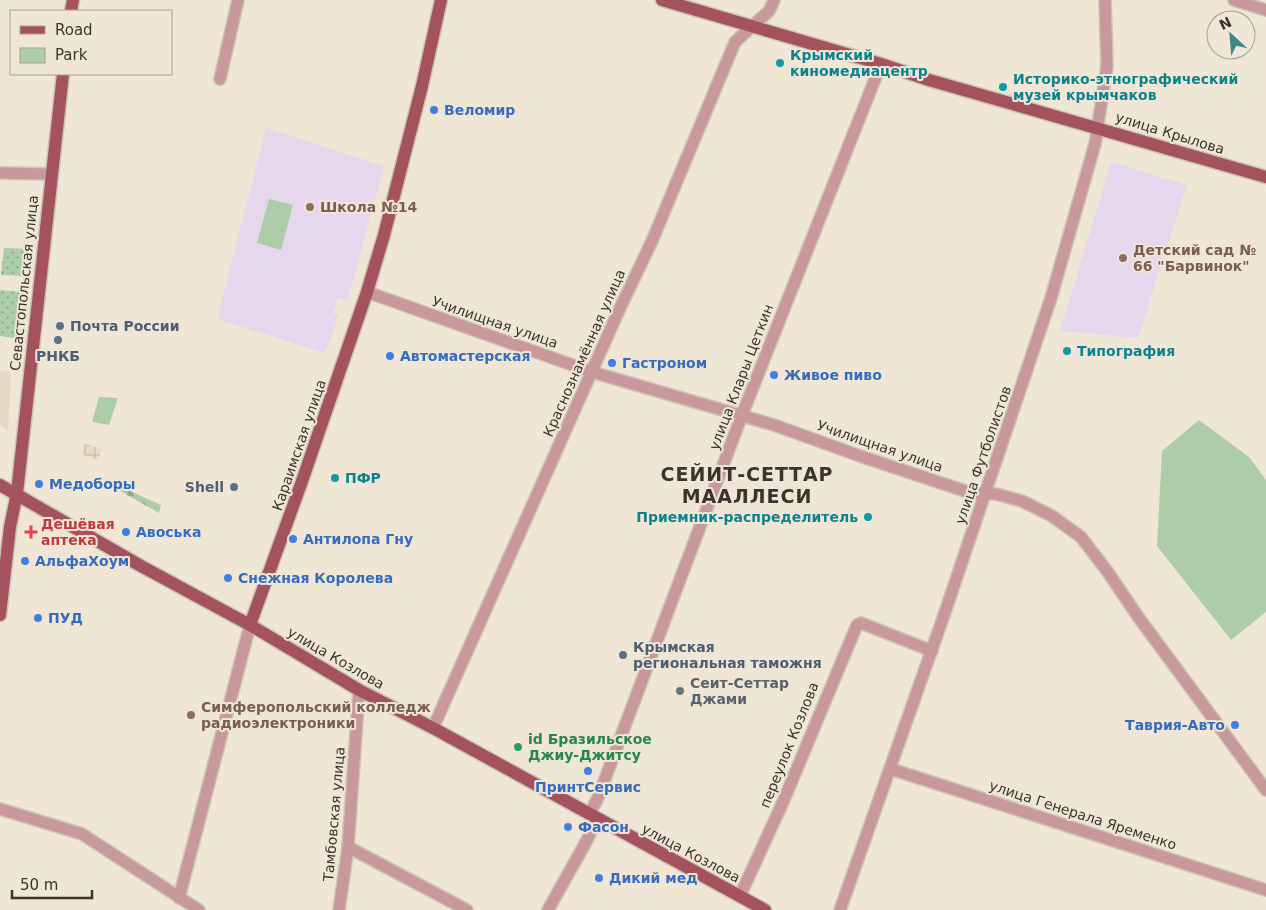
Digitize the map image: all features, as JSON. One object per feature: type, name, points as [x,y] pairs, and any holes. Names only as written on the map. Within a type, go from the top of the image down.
[{"type":"main road","name":"Караимская улица","points":[[250,625],[367,292],[389,216],[422,86],[441,0]]},
{"type":"main road","name":"улица Крылова","points":[[662,0],[881,64],[929,80],[1266,177]]},
{"type":"main road","name":"Севастопольская улица","points":[[0,615],[10,527],[17,493],[63,75]]},
{"type":"main road","name":"улица Козлова","points":[[0,485],[17,493],[140,566],[250,625],[359,690],[433,728],[765,910]]},
{"type":"street","points":[[220,79],[238,0]]},
{"type":"street","name":"Краснознамённая улица","points":[[433,728],[620,308],[652,241],[735,42],[769,11],[774,0]]},
{"type":"street","name":"улица Футболистов","points":[[840,910],[932,651],[1051,298],[1095,144],[1107,66],[1106,0]]},
{"type":"street","points":[[1234,0],[1266,10]]},
{"type":"street","name":"улица Клары Цеткин","points":[[548,910],[586,842],[597,800],[742,415],[881,64]]},
{"type":"street","points":[[0,173],[51,174]]},
{"type":"street","name":"Училищная улица","points":[[367,292],[592,372],[774,425],[962,490],[996,494],[1022,501],[1052,516],[1081,537],[1266,790]]},
{"type":"street","name":"переулок Козлова","points":[[740,896],[783,802],[856,625],[861,623],[932,651]]},
{"type":"street","name":"Караимская улица","points":[[179,898],[250,625]]},
{"type":"street","name":"Тамбовская улица","points":[[339,910],[348,847],[359,690]]},
{"type":"street","name":"улица Генерала Яременко","points":[[891,769],[1266,890]]},
{"type":"street","points":[[0,809],[82,834],[199,910]]},
{"type":"street","points":[[348,847],[467,910]]},
{"type":"shaded area","name":"Школа №14","points":[[266,128],[384,166],[348,300],[338,298],[333,313],[339,315],[325,353],[217,319]]},
{"type":"shaded area","name":"Детский сад № 66 \"Барвинок\"","points":[[1111,162],[1187,185],[1138,338],[1060,331]]},
{"type":"shaded area","points":[[0,370],[11,372],[8,431],[0,425]]},
{"type":"shaded area","points":[[85,444],[102,449],[98,460],[81,454]]},
{"type":"green space","points":[[269,199],[293,205],[281,250],[257,243]]},
{"type":"green space","points":[[4,248],[27,249],[23,276],[1,275]]},
{"type":"green space","points":[[0,290],[21,292],[15,338],[0,336]]},
{"type":"green space","points":[[99,397],[118,398],[109,425],[92,422]]},
{"type":"green space","points":[[1199,420],[1249,457],[1266,480],[1266,612],[1231,640],[1157,546],[1162,451]]},
{"type":"green space","points":[[108,481],[161,505],[159,513],[108,484]]},
{"type":"place","name":"Крымский киномедиацентр","points":[[780,63]]},
{"type":"place","name":"Историко-этнографический музей крымчаков","points":[[1003,87]]},
{"type":"place","name":"Веломир","points":[[434,110]]},
{"type":"place","name":"Школа №14","points":[[310,207]]},
{"type":"place","name":"Детский сад № 66 \"Барвинок\"","points":[[1123,258]]},
{"type":"place","name":"Почта России","points":[[60,326]]},
{"type":"place","name":"РНКБ","points":[[58,340]]},
{"type":"place","name":"Типография","points":[[1067,351]]},
{"type":"place","name":"Автомастерская","points":[[390,356]]},
{"type":"place","name":"Гастроном","points":[[612,363]]},
{"type":"place","name":"Живое пиво","points":[[774,375]]},
{"type":"place","name":"ПФР","points":[[335,478]]},
{"type":"place","name":"Медоборы","points":[[39,484]]},
{"type":"place","name":"Shell","points":[[234,487]]},
{"type":"place","name":"Приемник-распределитель","points":[[868,517]]},
{"type":"place","name":"Дешёвая аптека","points":[[31,532]]},
{"type":"place","name":"Авоська","points":[[126,532]]},
{"type":"place","name":"Антилопа Гну","points":[[293,539]]},
{"type":"place","name":"АльфаХоум","points":[[25,561]]},
{"type":"place","name":"Снежная Королева","points":[[228,578]]},
{"type":"place","name":"ПУД","points":[[38,618]]},
{"type":"place","name":"Крымская региональная таможня","points":[[623,655]]},
{"type":"place","name":"Сеит-Сеттар Джами","points":[[680,691]]},
{"type":"place","name":"Симферопольский колледж радиоэлектроники","points":[[191,715]]},
{"type":"place","name":"Таврия-Авто","points":[[1235,725]]},
{"type":"place","name":"id Бразильское Джиу-Джитсу","points":[[518,747]]},
{"type":"place","name":"ПринтСервис","points":[[588,771]]},
{"type":"place","name":"Фасон","points":[[568,827]]},
{"type":"place","name":"Дикий мед","points":[[599,878]]},
{"type":"district","name":"СЕЙИТ-СЕТТАР МААЛЛЕСИ","points":[[747,485]]}]
